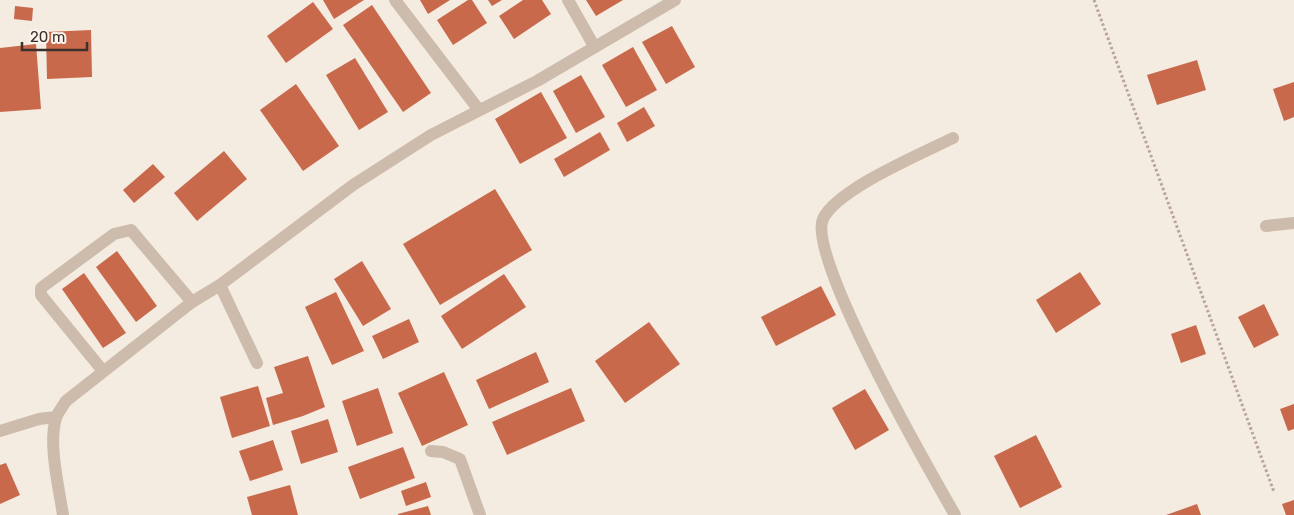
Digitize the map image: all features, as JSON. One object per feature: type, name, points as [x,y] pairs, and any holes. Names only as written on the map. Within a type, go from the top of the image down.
[{"type":"street","points":[[395,0],[479,110]]},
{"type":"street","points":[[568,0],[594,46]]},
{"type":"street","points":[[63,515],[55,456],[56,417],[66,401],[192,302],[220,285],[352,185],[431,135],[537,81],[675,0]]},
{"type":"street","points":[[953,138],[851,191],[833,205],[822,221],[823,241],[831,269],[853,321],[887,391],[955,515]]},
{"type":"street","points":[[1266,226],[1294,222]]},
{"type":"street","points":[[103,371],[41,295],[42,288],[114,234],[131,230],[192,302]]},
{"type":"street","points":[[220,285],[257,363]]},
{"type":"street","points":[[0,431],[39,419],[56,417]]},
{"type":"street","points":[[431,451],[443,452],[460,459],[480,515]]},
{"type":"path","points":[[1094,0],[1274,492]]},
{"type":"building","points":[[323,0],[364,0],[334,19]]},
{"type":"building","points":[[420,0],[450,0],[428,14]]},
{"type":"building","points":[[468,0],[472,0],[487,23],[453,45],[437,20]]},
{"type":"building","points":[[488,0],[502,0],[492,6]]},
{"type":"building","points":[[523,0],[542,0],[551,14],[514,39],[499,16]]},
{"type":"building","points":[[586,0],[623,0],[596,16]]},
{"type":"building","points":[[313,2],[333,29],[286,63],[267,36]]},
{"type":"building","points":[[372,5],[431,93],[403,112],[343,25]]},
{"type":"building","points":[[15,6],[33,8],[32,21],[14,19]]},
{"type":"building","points":[[672,26],[695,67],[666,84],[642,42]]},
{"type":"building","points":[[91,30],[92,77],[47,79],[46,32]]},
{"type":"building","points":[[36,44],[41,109],[0,112],[0,48]]},
{"type":"building","points":[[633,47],[657,90],[626,107],[602,65]]},
{"type":"building","points":[[355,58],[388,112],[359,130],[326,75]]},
{"type":"building","points":[[1197,60],[1206,90],[1157,105],[1147,75]]},
{"type":"building","points":[[581,75],[605,117],[576,133],[553,91]]},
{"type":"building","points":[[1294,82],[1294,117],[1284,121],[1273,89]]},
{"type":"building","points":[[296,84],[339,146],[303,171],[260,110]]},
{"type":"building","points":[[541,92],[567,138],[520,164],[495,119]]},
{"type":"building","points":[[644,107],[655,126],[627,142],[617,123]]},
{"type":"building","points":[[600,132],[610,150],[564,177],[554,159]]},
{"type":"building","points":[[224,151],[247,179],[197,221],[174,193]]},
{"type":"building","points":[[153,164],[165,177],[134,203],[123,190]]},
{"type":"building","points":[[495,189],[532,250],[440,305],[403,244]]},
{"type":"building","points":[[117,251],[157,306],[136,322],[96,267]]},
{"type":"building","points":[[362,261],[391,309],[363,326],[334,279]]},
{"type":"building","points":[[1080,272],[1101,304],[1056,333],[1036,300]]},
{"type":"building","points":[[84,273],[126,333],[103,348],[62,289]]},
{"type":"building","points":[[504,274],[526,307],[462,349],[441,316]]},
{"type":"building","points":[[821,286],[836,315],[776,346],[761,317]]},
{"type":"building","points":[[336,292],[364,351],[332,365],[305,307]]},
{"type":"building","points":[[1264,304],[1279,335],[1254,348],[1238,317]]},
{"type":"building","points":[[409,319],[419,342],[383,359],[372,336]]},
{"type":"building","points":[[649,322],[680,364],[625,403],[595,361]]},
{"type":"building","points":[[1196,325],[1206,354],[1181,363],[1171,334]]},
{"type":"building","points":[[536,352],[549,382],[489,409],[476,380]]},
{"type":"building","points":[[308,356],[325,407],[273,425],[266,398],[283,393],[274,367]]},
{"type":"building","points":[[444,372],[468,425],[422,446],[398,393]]},
{"type":"building","points":[[258,386],[270,426],[232,438],[220,397]]},
{"type":"building","points":[[378,388],[393,433],[357,446],[342,401]]},
{"type":"building","points":[[571,388],[585,421],[507,455],[492,422]]},
{"type":"building","points":[[865,389],[889,430],[855,450],[832,408]]},
{"type":"building","points":[[1294,404],[1294,429],[1288,431],[1280,409]]},
{"type":"building","points":[[328,419],[338,452],[301,464],[291,431]]},
{"type":"building","points":[[1036,435],[1062,487],[1020,508],[994,456]]},
{"type":"building","points":[[273,440],[283,470],[250,481],[239,451]]},
{"type":"building","points":[[403,447],[415,478],[360,499],[348,467]]},
{"type":"building","points":[[6,463],[20,495],[0,504],[0,465]]},
{"type":"building","points":[[426,482],[431,497],[406,506],[401,491]]},
{"type":"building","points":[[290,485],[298,515],[252,515],[247,497]]},
{"type":"building","points":[[1294,500],[1294,515],[1286,515],[1282,504]]},
{"type":"building","points":[[1197,504],[1201,515],[1166,515]]},
{"type":"building","points":[[428,506],[431,515],[398,515],[398,514]]}]
